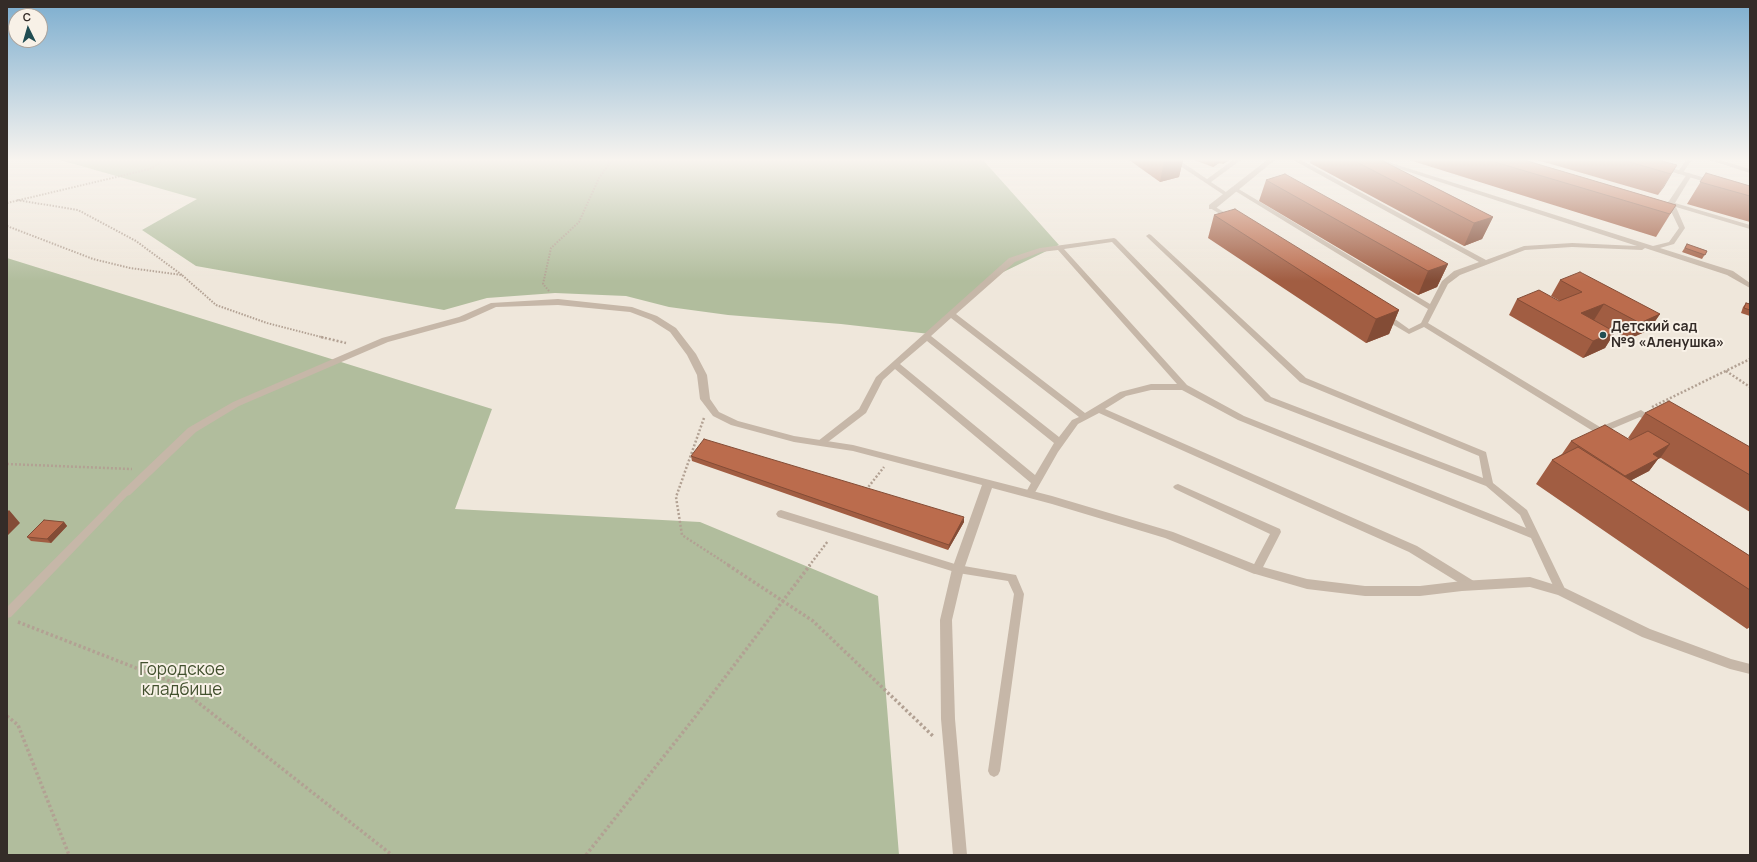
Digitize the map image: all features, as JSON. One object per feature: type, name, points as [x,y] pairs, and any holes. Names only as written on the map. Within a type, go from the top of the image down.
[{"type":"street","points":[[1212,207],[1220,200]]},
{"type":"street","points":[[126,492],[192,430],[236,404],[399,336],[462,319],[494,306],[519,303],[558,302],[632,310],[654,318],[673,330],[690,354],[702,375],[705,399],[716,414],[735,423],[794,439],[853,448],[891,457],[1030,494],[1169,535],[1256,570],[1307,584],[1365,591],[1420,591],[1530,582],[1561,591],[1646,633],[1730,664],[1750,669]]},
{"type":"street","points":[[960,855],[955,810],[946,670],[946,620],[958,569],[988,483]]},
{"type":"lane","points":[[1254,200],[1432,308]]},
{"type":"lane","points":[[1370,200],[1486,263]]},
{"type":"lane","points":[[1503,200],[1730,273],[1750,286]]},
{"type":"lane","points":[[1376,311],[1410,332],[1424,324],[1445,283],[1457,273],[1524,248],[1572,244],[1654,248],[1672,243],[1682,228],[1668,203]]},
{"type":"lane","points":[[1668,203],[1750,227]]},
{"type":"lane","points":[[1212,207],[1238,223]]},
{"type":"lane","points":[[1149,236],[1304,380],[1483,454],[1489,484]]},
{"type":"lane","points":[[821,443],[863,411],[879,379],[1012,260],[1040,250],[1114,240],[1268,399],[1489,484],[1524,513],[1561,591]]},
{"type":"lane","points":[[1059,247],[1184,387],[1241,418],[1534,535]]},
{"type":"lane","points":[[952,315],[1085,417]]},
{"type":"lane","points":[[1424,324],[1599,430],[1641,413],[1661,425]]},
{"type":"lane","points":[[927,337],[1060,443]]},
{"type":"lane","points":[[896,365],[1037,482]]},
{"type":"lane","points":[[1030,494],[1060,443],[1075,422],[1123,394],[1151,386],[1184,387]]},
{"type":"lane","points":[[1098,409],[1413,549],[1473,586]]},
{"type":"lane","points":[[1178,487],[1276,532],[1256,570]]},
{"type":"lane","points":[[11,617],[126,492]]},
{"type":"lane","points":[[781,514],[958,569],[1012,578],[1019,594],[994,771]]},
{"type":"path","points":[[7,203],[15,200]]},
{"type":"path","points":[[17,200],[78,210],[136,241],[182,276],[216,305],[267,323],[366,349]]},
{"type":"path","points":[[558,302],[543,284],[551,248],[579,222],[589,200]]},
{"type":"path","points":[[7,226],[93,259],[130,268],[182,276]]},
{"type":"path","points":[[1641,413],[1750,359]]},
{"type":"path","points":[[1725,371],[1750,387]]},
{"type":"path","points":[[709,404],[676,497],[682,535],[813,621],[951,752]]},
{"type":"path","points":[[864,494],[891,457]]},
{"type":"path","points":[[7,464],[150,470]]},
{"type":"path","points":[[586,855],[695,717],[836,531]]},
{"type":"path","points":[[11,617],[172,682],[392,855]]},
{"type":"path","points":[[7,716],[18,725],[69,855]]},
{"type":"green space","points":[[195,200],[1019,200],[1059,245],[995,276],[930,334],[841,324],[728,315],[669,307],[626,296],[555,293],[487,298],[444,310],[196,266],[142,230]]},
{"type":"green space","name":"Городское кладбище","points":[[7,258],[492,409],[455,509],[700,522],[878,596],[899,855],[7,855]]},
{"type":"building","points":[[1302,200],[1332,200],[1448,264],[1428,271]]},
{"type":"building","points":[[1430,200],[1460,200],[1493,217],[1474,223]]},
{"type":"building","points":[[1624,200],[1660,200],[1676,205],[1670,214]]},
{"type":"building","points":[[1235,209],[1399,310],[1376,319],[1214,215]]},
{"type":"building","points":[[1687,244],[1707,251],[1705,255],[1685,248]]},
{"type":"building","points":[[1580,272],[1660,314],[1640,323],[1604,304],[1581,313],[1615,332],[1593,341],[1517,299],[1539,290],[1559,301],[1582,292],[1560,280]]},
{"type":"building","points":[[1746,303],[1750,304],[1750,310],[1744,308]]},
{"type":"building","points":[[1669,401],[1750,447],[1750,475],[1645,413]]},
{"type":"building","points":[[1605,425],[1630,440],[1648,431],[1670,444],[1653,454],[1659,458],[1625,476],[1571,441]]},
{"type":"building","points":[[704,439],[964,517],[949,545],[691,456]]},
{"type":"building","points":[[1578,447],[1750,556],[1750,590],[1552,460]]},
{"type":"building","points":[[44,520],[64,522],[47,539],[27,537]]},
{"type":"place","name":"Детский сад №9 «Аленушка»","points":[[1603,335]]}]
